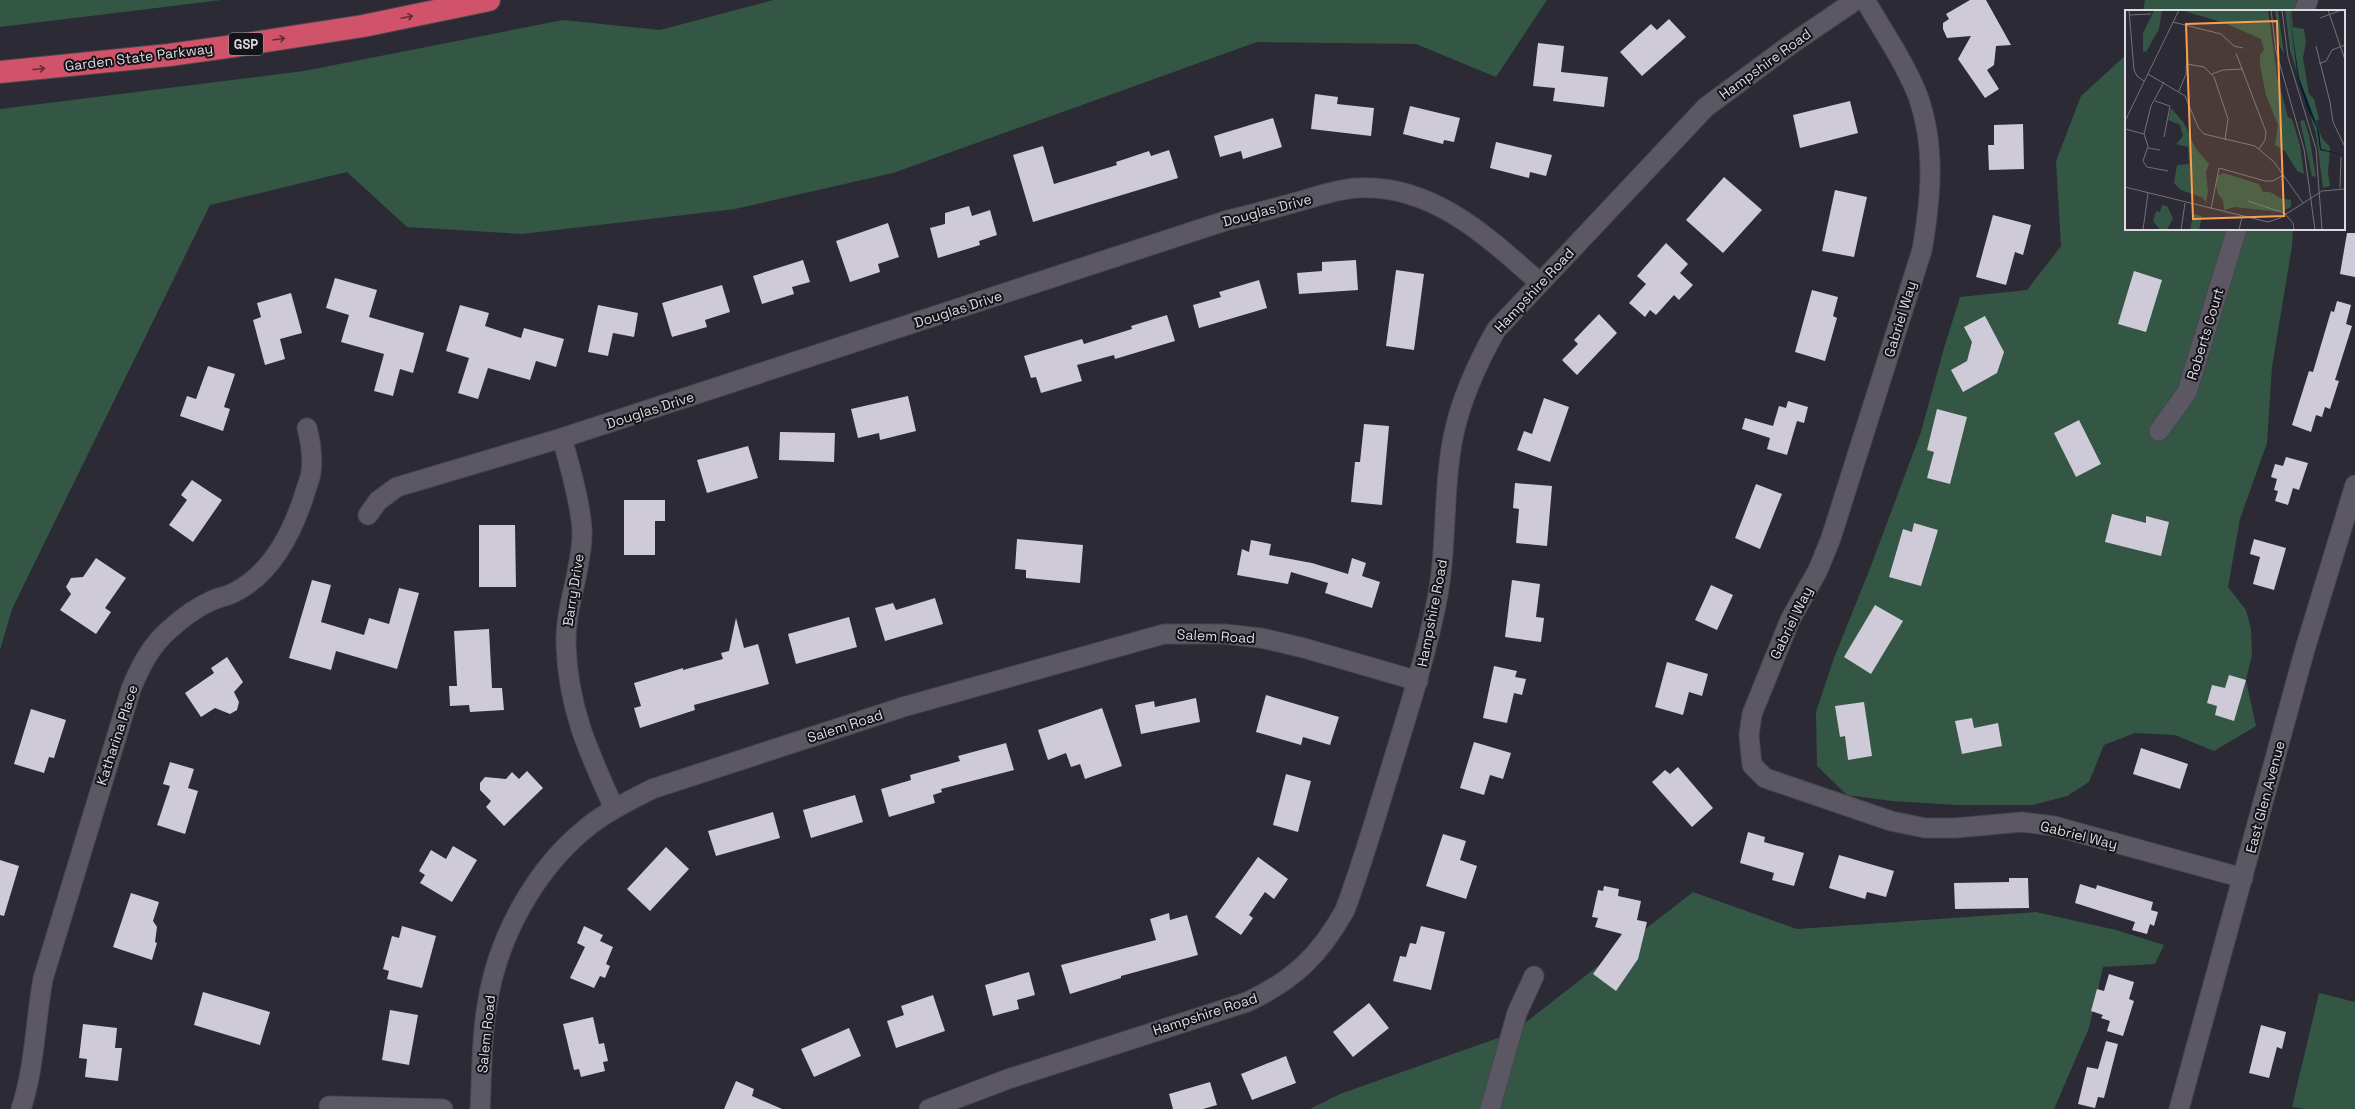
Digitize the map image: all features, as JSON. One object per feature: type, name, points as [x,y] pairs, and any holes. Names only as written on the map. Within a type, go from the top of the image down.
[{"type":"highway","name":"Garden State Parkway","points":[[0,72],[155,56],[234,46],[363,26],[489,0]]},
{"type":"street","name":"Hampshire Road","points":[[929,1109],[1008,1079],[1247,1002],[1272,990],[1295,975],[1315,956],[1328,940],[1345,910],[1418,681],[1436,603],[1445,542],[1449,473],[1454,434],[1465,396],[1480,359],[1496,330],[1706,107],[1790,45],[1856,0]]},
{"type":"street","name":"Gabriel Way","points":[[1865,0],[1905,70],[1917,95],[1926,122],[1930,149],[1931,177],[1928,214],[1922,250],[1831,538],[1818,570],[1790,620],[1752,714],[1749,735],[1752,765],[1765,778],[1891,821],[1924,828],[1955,828],[2022,822],[2054,826],[2243,878]]},
{"type":"street","points":[[2304,10],[2308,0]]},
{"type":"street","name":"Douglas Drive","points":[[368,515],[378,501],[397,487],[562,438],[1228,220],[1337,191],[1357,188],[1383,188],[1409,193],[1433,202],[1467,223],[1501,248],[1540,283]]},
{"type":"street","name":"Roberts Court","points":[[2159,431],[2187,392],[2237,230]]},
{"type":"street","name":"Katharina Place","points":[[21,1109],[29,1083],[34,1053],[37,1010],[43,979],[131,689],[140,667],[153,647],[169,630],[189,613],[213,600],[236,592],[256,577],[272,561],[286,540],[298,515],[311,474],[312,447],[307,428]]},
{"type":"street","name":"Barry Drive","points":[[562,438],[570,463],[582,535],[578,563],[568,604],[566,642],[568,676],[575,714],[584,742],[614,808]]},
{"type":"street","name":"East Glen Avenue","points":[[2178,1109],[2305,649],[2351,516],[2355,485]]},
{"type":"street","name":"Salem Road","points":[[480,1109],[486,1006],[495,970],[505,940],[521,907],[541,877],[565,848],[589,826],[614,808],[652,789],[903,707],[1164,634],[1225,634],[1262,638],[1304,648],[1418,681]]},
{"type":"street","points":[[1490,1109],[1517,1013],[1534,976]]},
{"type":"street","points":[[329,1106],[443,1109]]},
{"type":"green space","points":[[0,0],[222,0],[0,27]]},
{"type":"green space","points":[[773,0],[1547,0],[1496,77],[1416,44],[1257,42],[893,173],[735,209],[522,234],[407,227],[347,172],[210,205],[12,609],[0,650],[0,109],[304,71],[563,20],[660,30]]},
{"type":"green space","points":[[2145,0],[2296,0],[2299,10],[2143,10]]},
{"type":"green space","points":[[2125,56],[2125,230],[2293,230],[2292,246],[2272,367],[2267,443],[2240,519],[2228,587],[2246,610],[2251,629],[2252,655],[2246,680],[2256,726],[2214,751],[2175,735],[2135,733],[2104,745],[2089,782],[2067,796],[2033,805],[1957,805],[1892,801],[1847,795],[1817,766],[1816,712],[1834,658],[1869,571],[1921,432],[1944,348],[1960,297],[2027,290],[2061,246],[2056,161],[2081,96]]},
{"type":"green space","points":[[1693,892],[1797,929],[2036,912],[2116,930],[2164,945],[2155,964],[2103,967],[2089,1028],[2054,1109],[1310,1109],[1340,1094],[1512,1033]]},
{"type":"green space","points":[[2319,993],[2355,1002],[2355,1109],[2305,1109],[2292,1107]]},
{"type":"building","points":[[1970,0],[1986,0],[2011,45],[1996,46],[1994,65],[1987,70],[1999,89],[1985,98],[1958,59],[1971,36],[1947,38],[1943,29],[1943,23],[1949,19],[1946,14]]},
{"type":"building","points":[[1669,19],[1686,37],[1642,76],[1620,52],[1651,24],[1657,30]]},
{"type":"building","points":[[1538,43],[1564,46],[1561,72],[1608,77],[1604,107],[1553,101],[1555,88],[1533,86]]},
{"type":"building","points":[[1315,94],[1338,97],[1337,104],[1374,108],[1371,136],[1311,129]]},
{"type":"building","points":[[1850,101],[1858,133],[1800,148],[1793,115]]},
{"type":"building","points":[[1410,106],[1460,118],[1454,142],[1444,140],[1443,144],[1403,134]]},
{"type":"building","points":[[1273,118],[1282,147],[1243,159],[1241,151],[1220,157],[1214,136]]},
{"type":"building","points":[[2023,124],[2024,169],[1989,170],[1988,145],[1994,145],[1994,125]]},
{"type":"building","points":[[1496,142],[1552,155],[1546,176],[1530,172],[1529,178],[1490,168]]},
{"type":"building","points":[[1043,146],[1054,184],[1117,165],[1116,162],[1149,151],[1151,156],[1169,150],[1178,178],[1033,222],[1013,155]]},
{"type":"building","points":[[1724,177],[1762,210],[1723,253],[1686,220]]},
{"type":"building","points":[[1835,190],[1867,197],[1854,257],[1822,251]]},
{"type":"building","points":[[969,206],[972,216],[990,210],[997,235],[979,241],[980,245],[938,258],[930,228],[945,224],[945,213]]},
{"type":"building","points":[[1993,215],[2031,225],[2023,255],[2015,252],[2006,285],[1976,277]]},
{"type":"building","points":[[888,223],[899,257],[878,264],[880,272],[850,282],[836,241]]},
{"type":"building","points":[[2347,233],[2355,233],[2355,277],[2340,274]]},
{"type":"building","points":[[1666,243],[1688,264],[1680,273],[1693,285],[1679,300],[1674,295],[1656,315],[1650,310],[1645,317],[1629,303],[1646,284],[1637,276]]},
{"type":"building","points":[[803,260],[810,282],[792,287],[794,294],[762,304],[753,276]]},
{"type":"building","points":[[1356,260],[1358,290],[1299,294],[1297,273],[1322,271],[1322,262]]},
{"type":"building","points":[[1396,270],[1424,274],[1414,350],[1386,346]]},
{"type":"building","points":[[2134,271],[2162,280],[2146,332],[2118,324]]},
{"type":"building","points":[[335,278],[377,290],[369,317],[424,333],[413,373],[400,369],[393,396],[374,391],[384,354],[341,342],[349,315],[326,308]]},
{"type":"building","points":[[1259,280],[1267,308],[1199,328],[1193,305],[1221,297],[1219,292]]},
{"type":"building","points":[[722,285],[730,312],[705,320],[707,327],[672,337],[662,303]]},
{"type":"building","points":[[1812,290],[1838,297],[1833,316],[1837,318],[1825,361],[1795,352]]},
{"type":"building","points":[[291,293],[302,333],[280,339],[285,359],[265,365],[253,320],[261,317],[257,303]]},
{"type":"building","points":[[2337,301],[2351,305],[2346,324],[2352,326],[2335,380],[2339,381],[2330,409],[2325,407],[2322,417],[2316,415],[2311,432],[2292,425],[2309,371],[2313,372],[2331,311],[2334,312]]},
{"type":"building","points":[[460,305],[489,313],[485,326],[521,338],[524,328],[564,339],[556,367],[536,361],[530,380],[488,368],[478,399],[458,393],[469,358],[446,351]]},
{"type":"building","points":[[598,305],[638,313],[634,337],[613,333],[608,356],[588,352]]},
{"type":"building","points":[[1599,314],[1617,333],[1577,375],[1562,360],[1578,344],[1574,340]]},
{"type":"building","points":[[1167,315],[1175,341],[1115,359],[1114,355],[1077,365],[1082,381],[1041,393],[1036,377],[1031,378],[1024,356],[1082,339],[1084,344],[1132,329],[1131,326]]},
{"type":"building","points":[[1985,316],[2004,352],[1997,373],[1963,392],[1951,370],[1967,361],[1972,342],[1964,327]]},
{"type":"building","points":[[208,366],[235,374],[224,407],[230,409],[223,431],[180,416],[187,396],[196,399]]},
{"type":"building","points":[[908,396],[916,431],[880,440],[879,433],[858,438],[851,409]]},
{"type":"building","points":[[1544,398],[1569,407],[1550,462],[1517,450],[1524,431],[1532,434]]},
{"type":"building","points":[[1788,401],[1808,407],[1804,423],[1797,421],[1787,455],[1767,449],[1770,438],[1742,429],[1745,418],[1773,426],[1779,406],[1786,408]]},
{"type":"building","points":[[1937,409],[1967,417],[1950,484],[1927,478],[1934,452],[1927,450]]},
{"type":"building","points":[[2079,420],[2101,464],[2076,477],[2054,433]]},
{"type":"building","points":[[1364,424],[1389,426],[1382,505],[1351,502],[1355,462],[1360,462]]},
{"type":"building","points":[[780,432],[835,433],[834,462],[779,460]]},
{"type":"building","points":[[748,446],[758,478],[707,493],[697,460]]},
{"type":"building","points":[[2286,457],[2308,463],[2299,490],[2293,488],[2288,505],[2275,501],[2278,491],[2274,490],[2277,479],[2271,477],[2275,464],[2283,466]]},
{"type":"building","points":[[192,480],[222,500],[193,542],[169,525],[187,500],[181,495]]},
{"type":"building","points":[[1515,483],[1552,486],[1547,546],[1516,543],[1519,509],[1513,508]]},
{"type":"building","points":[[1756,484],[1782,494],[1760,549],[1735,538]]},
{"type":"building","points":[[624,500],[665,500],[665,521],[655,521],[655,555],[624,555]]},
{"type":"building","points":[[2112,514],[2146,523],[2146,516],[2169,522],[2161,556],[2105,542]]},
{"type":"building","points":[[1914,523],[1938,530],[1921,586],[1889,577],[1903,529],[1912,532]]},
{"type":"building","points":[[479,525],[515,525],[516,587],[479,587]]},
{"type":"building","points":[[1017,539],[1083,545],[1080,583],[1026,578],[1026,570],[1015,569]]},
{"type":"building","points":[[2254,539],[2286,548],[2274,590],[2253,584],[2260,557],[2250,554]]},
{"type":"building","points":[[1251,540],[1271,544],[1269,555],[1312,563],[1348,574],[1352,558],[1366,563],[1362,576],[1380,582],[1372,608],[1325,593],[1328,583],[1291,572],[1288,584],[1237,575],[1242,549],[1249,552]]},
{"type":"building","points":[[96,558],[126,578],[105,608],[111,612],[96,634],[60,610],[71,594],[66,587],[71,578],[83,577]]},
{"type":"building","points":[[312,580],[331,585],[321,622],[364,635],[369,618],[389,624],[399,588],[419,593],[397,669],[336,651],[331,670],[289,658]]},
{"type":"building","points":[[1512,580],[1540,584],[1536,617],[1544,618],[1541,642],[1505,637]]},
{"type":"building","points":[[1711,585],[1733,595],[1717,630],[1695,620]]},
{"type":"building","points":[[935,598],[943,624],[885,641],[875,608],[893,603],[896,610]]},
{"type":"building","points":[[1875,605],[1903,621],[1871,674],[1844,657]]},
{"type":"building","points":[[849,617],[857,647],[796,664],[788,634]]},
{"type":"building","points":[[736,618],[744,648],[758,644],[769,684],[694,705],[695,710],[640,728],[634,708],[641,706],[634,683],[683,668],[683,670],[723,659],[721,653],[729,651]]},
{"type":"building","points":[[489,629],[492,688],[502,688],[504,710],[470,712],[469,705],[450,706],[449,686],[457,686],[454,631]]},
{"type":"building","points":[[227,657],[243,682],[234,692],[239,702],[237,710],[230,714],[215,708],[201,717],[185,693],[214,673],[211,668]]},
{"type":"building","points":[[1667,662],[1708,674],[1702,696],[1689,692],[1683,715],[1655,707]]},
{"type":"building","points":[[1494,666],[1517,671],[1515,677],[1526,679],[1522,695],[1514,693],[1507,723],[1483,718]]},
{"type":"building","points":[[2229,675],[2246,680],[2234,721],[2215,715],[2217,706],[2207,703],[2212,685],[2225,688]]},
{"type":"building","points":[[1266,695],[1339,717],[1330,745],[1303,737],[1301,745],[1256,732]]},
{"type":"building","points":[[1196,698],[1200,722],[1141,734],[1135,705],[1154,701],[1155,707]]},
{"type":"building","points":[[1864,702],[1872,756],[1848,760],[1845,736],[1840,737],[1835,706]]},
{"type":"building","points":[[1102,708],[1122,766],[1085,779],[1080,764],[1071,767],[1066,753],[1048,760],[1038,730]]},
{"type":"building","points":[[31,709],[66,720],[54,758],[49,757],[44,773],[14,764]]},
{"type":"building","points":[[1972,718],[1974,728],[1998,723],[2002,746],[1962,754],[1955,721]]},
{"type":"building","points":[[1474,742],[1511,753],[1503,779],[1490,775],[1484,795],[1460,788]]},
{"type":"building","points":[[1006,743],[1014,770],[941,789],[942,792],[933,795],[935,803],[889,817],[881,789],[911,780],[910,775],[960,761],[958,756]]},
{"type":"building","points":[[2141,748],[2188,764],[2180,789],[2133,774]]},
{"type":"building","points":[[170,762],[194,769],[188,788],[198,791],[185,834],[157,825],[170,786],[163,784]]},
{"type":"building","points":[[1678,767],[1713,808],[1692,827],[1652,782],[1665,770],[1670,774]]},
{"type":"building","points":[[527,771],[543,788],[504,826],[486,807],[491,801],[480,790],[480,783],[485,777],[506,779],[512,772],[519,779]]},
{"type":"building","points":[[1286,774],[1311,781],[1298,832],[1273,825]]},
{"type":"building","points":[[855,795],[863,822],[811,838],[803,810]]},
{"type":"building","points":[[773,812],[780,838],[716,856],[708,831]]},
{"type":"building","points":[[1748,832],[1765,837],[1764,842],[1804,853],[1794,886],[1772,880],[1774,873],[1740,863]]},
{"type":"building","points":[[1443,834],[1466,841],[1460,860],[1477,866],[1466,899],[1426,886]]},
{"type":"building","points":[[453,846],[477,860],[452,902],[420,883],[425,875],[419,871],[431,850],[446,859]]},
{"type":"building","points":[[666,847],[689,869],[650,911],[627,889]]},
{"type":"building","points":[[1839,855],[1894,871],[1886,897],[1867,892],[1865,899],[1829,888]]},
{"type":"building","points":[[1258,857],[1288,879],[1274,899],[1265,892],[1249,915],[1253,918],[1241,935],[1215,917]]},
{"type":"building","points":[[0,860],[19,866],[4,916],[0,915]]},
{"type":"building","points":[[2009,878],[2028,878],[2029,908],[1955,909],[1954,883],[2009,882]]},
{"type":"building","points":[[2080,884],[2096,889],[2097,885],[2153,902],[2151,910],[2158,912],[2154,926],[2150,924],[2147,934],[2132,930],[2135,922],[2075,903]]},
{"type":"building","points":[[1604,886],[1619,889],[1618,896],[1641,901],[1637,920],[1647,922],[1638,959],[1616,991],[1593,974],[1622,934],[1595,927],[1598,918],[1592,917],[1598,890],[1603,891]]},
{"type":"building","points":[[131,893],[159,902],[153,921],[157,927],[155,942],[157,943],[152,960],[113,947]]},
{"type":"building","points":[[1169,913],[1170,920],[1187,915],[1198,955],[1121,976],[1121,978],[1070,994],[1061,965],[1156,940],[1150,919]]},
{"type":"building","points":[[402,926],[436,936],[422,988],[387,979],[389,971],[383,969],[392,936],[399,938]]},
{"type":"building","points":[[584,926],[603,935],[600,941],[613,947],[606,964],[610,966],[605,978],[600,976],[594,988],[570,978],[585,947],[577,943]]},
{"type":"building","points":[[1421,926],[1445,932],[1431,990],[1393,981],[1400,956],[1406,957],[1410,943],[1416,944]]},
{"type":"building","points":[[1029,972],[1035,995],[1017,1000],[1019,1009],[993,1016],[985,985]]},
{"type":"building","points":[[2109,974],[2134,982],[2129,999],[2134,1001],[2123,1036],[2107,1031],[2110,1021],[2101,1018],[2103,1015],[2091,1011],[2097,989],[2104,991]]},
{"type":"building","points":[[203,992],[270,1012],[260,1045],[194,1025]]},
{"type":"building","points":[[933,995],[945,1031],[896,1048],[887,1021],[904,1015],[901,1006]]},
{"type":"building","points":[[1369,1003],[1389,1028],[1353,1057],[1333,1032]]},
{"type":"building","points":[[390,1010],[418,1015],[409,1065],[382,1060]]},
{"type":"building","points":[[593,1017],[599,1044],[604,1043],[608,1061],[603,1062],[605,1071],[581,1077],[579,1069],[574,1070],[563,1024]]},
{"type":"building","points":[[83,1024],[117,1028],[115,1048],[122,1048],[118,1081],[85,1077],[87,1059],[79,1058]]},
{"type":"building","points":[[2261,1025],[2286,1032],[2282,1049],[2277,1047],[2269,1078],[2249,1073]]},
{"type":"building","points":[[849,1028],[861,1056],[814,1077],[801,1049]]},
{"type":"building","points":[[2106,1041],[2118,1044],[2104,1098],[2098,1097],[2095,1108],[2078,1104],[2087,1067],[2098,1069]]},
{"type":"building","points":[[1286,1056],[1296,1083],[1252,1100],[1241,1074]]},
{"type":"building","points":[[736,1081],[754,1089],[752,1096],[782,1109],[724,1109]]},
{"type":"building","points":[[1210,1082],[1217,1105],[1203,1109],[1173,1109],[1169,1094]]}]
